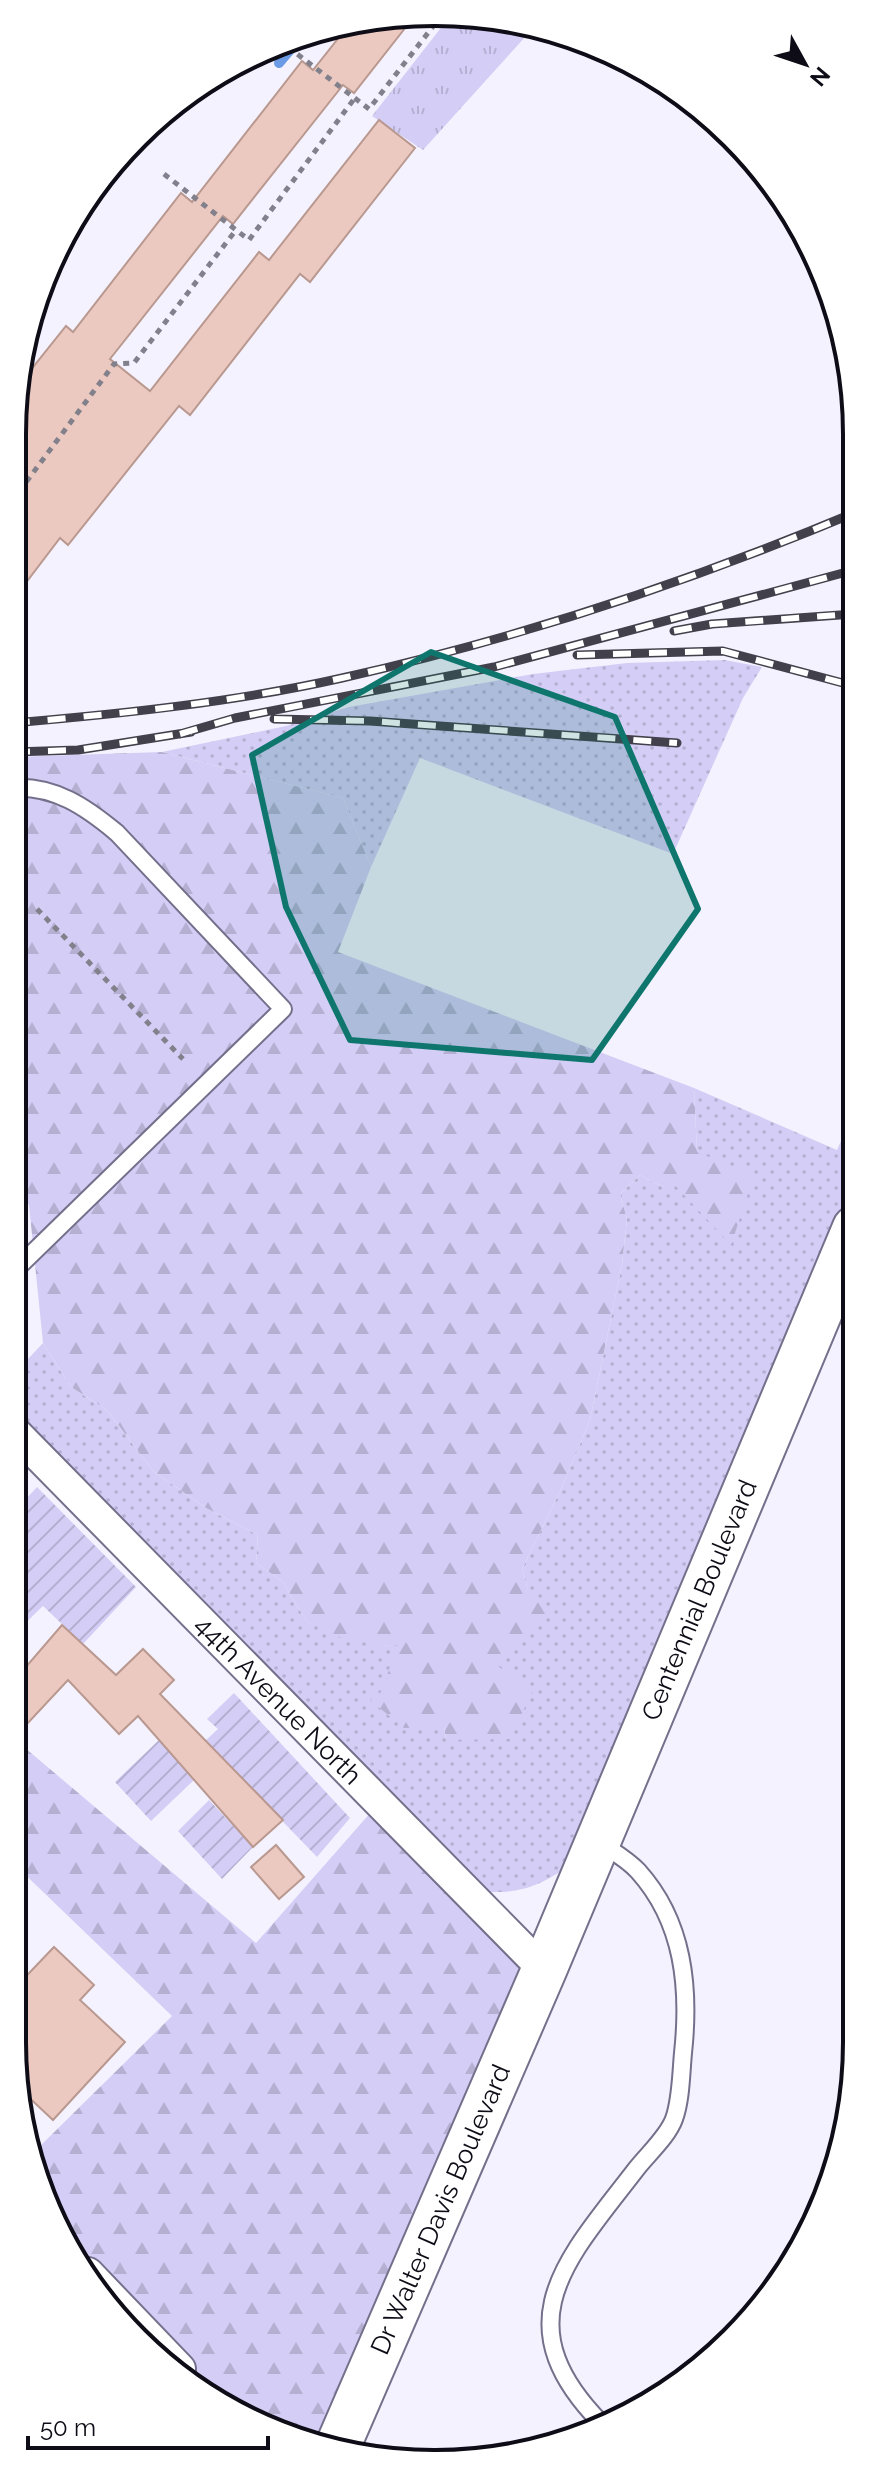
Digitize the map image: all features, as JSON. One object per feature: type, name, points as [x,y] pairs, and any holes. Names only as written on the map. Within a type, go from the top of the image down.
[{"type":"main road","name":"Centennial Boulevard","points":[[544,1970],[843,1257]]},
{"type":"main road","name":"Dr Walter Davis Boulevard","points":[[341,2439],[544,1970]]},
{"type":"street","name":"44th Avenue North","points":[[26,1443],[544,1970]]},
{"type":"lane","points":[[26,789],[49,791],[86,807],[117,833],[283,1009],[26,1259]]},
{"type":"lane","points":[[595,2417],[579,2400],[551,2347],[550,2313],[558,2282],[566,2269],[673,2121],[686,2026],[685,1968],[658,1895],[636,1868],[598,1841]]},
{"type":"path","points":[[294,51],[369,109],[433,26]]},
{"type":"path","points":[[164,174],[249,240],[354,99]]},
{"type":"path","points":[[26,482],[114,364],[134,363],[236,230]]},
{"type":"path","points":[[37,909],[183,1059]]},
{"type":"highlighted area","points":[[431,652],[615,717],[698,909],[592,1060],[350,1040],[286,907],[252,755]]},
{"type":"green space","points":[[442,26],[488,29],[525,37],[423,150],[372,116]]},
{"type":"green space","points":[[725,660],[762,667],[743,698],[673,854],[420,758],[371,867],[343,798],[162,752],[286,726],[349,707],[533,674],[627,663]]},
{"type":"green space","points":[[162,752],[343,798],[371,867],[338,952],[694,1088],[697,1152],[754,1175],[731,1245],[673,1183],[663,1187],[640,1175],[620,1194],[627,1219],[622,1264],[590,1420],[563,1485],[522,1569],[528,1590],[549,1616],[492,1662],[533,1691],[509,1739],[446,1740],[444,1727],[404,1728],[370,1700],[381,1692],[398,1645],[382,1646],[342,1638],[307,1622],[282,1581],[256,1563],[258,1535],[206,1508],[153,1471],[107,1410],[71,1387],[43,1343],[29,1205],[26,1201],[26,757]]},
{"type":"green space","points":[[694,1088],[837,1150],[843,1136],[843,1256],[573,1863],[546,1880],[522,1889],[466,1891],[26,1443],[26,1361],[43,1343],[71,1387],[107,1410],[153,1471],[206,1508],[258,1535],[256,1563],[282,1581],[307,1622],[382,1646],[399,1644],[396,1654],[444,1727],[446,1740],[492,1662],[528,1590],[522,1569],[563,1485],[590,1420],[622,1264],[627,1219],[620,1194],[640,1175],[663,1187],[697,1152]]},
{"type":"green space","points":[[37,1487],[136,1587],[83,1644],[43,1606],[26,1622],[26,1499]]},
{"type":"green space","points":[[234,1693],[350,1818],[317,1857],[205,1741],[218,1729],[207,1719]]},
{"type":"green space","points":[[159,1740],[194,1780],[151,1821],[115,1782]]},
{"type":"green space","points":[[26,1749],[256,1943],[379,1803],[544,1970],[341,2439],[303,2428],[254,2408],[208,2381],[165,2349],[110,2290],[81,2246],[57,2198],[40,2146],[172,2016],[26,1875]]},
{"type":"green space","points":[[209,1800],[253,1847],[222,1879],[178,1831]]},
{"type":"building","points":[[406,27],[354,93],[343,85],[233,224],[223,216],[110,359],[150,391],[259,252],[269,260],[379,120],[415,148],[310,282],[300,274],[190,415],[179,406],[68,545],[60,538],[26,583],[26,434],[31,369],[66,326],[73,332],[181,193],[192,202],[302,61],[313,70],[339,38]]},
{"type":"building","points":[[62,1625],[116,1675],[143,1649],[174,1680],[160,1694],[283,1820],[253,1847],[138,1716],[119,1734],[68,1680],[26,1725],[26,1667]]},
{"type":"building","points":[[276,1845],[304,1877],[279,1899],[251,1867]]},
{"type":"building","points":[[54,1947],[94,1985],[80,2000],[125,2042],[53,2120],[29,2095],[26,1976]]},
{"type":"waterway","points":[[279,63],[287,54]]},
{"type":"railway","points":[[26,722],[219,700],[407,663],[601,607],[843,517]]},
{"type":"railway","points":[[180,734],[235,718],[494,667],[843,573]]},
{"type":"railway","points":[[674,631],[712,624],[843,615]]},
{"type":"railway","points":[[577,655],[723,651],[843,683]]},
{"type":"railway","points":[[274,719],[370,721],[677,743]]},
{"type":"railway","points":[[26,752],[78,750],[191,732]]}]
